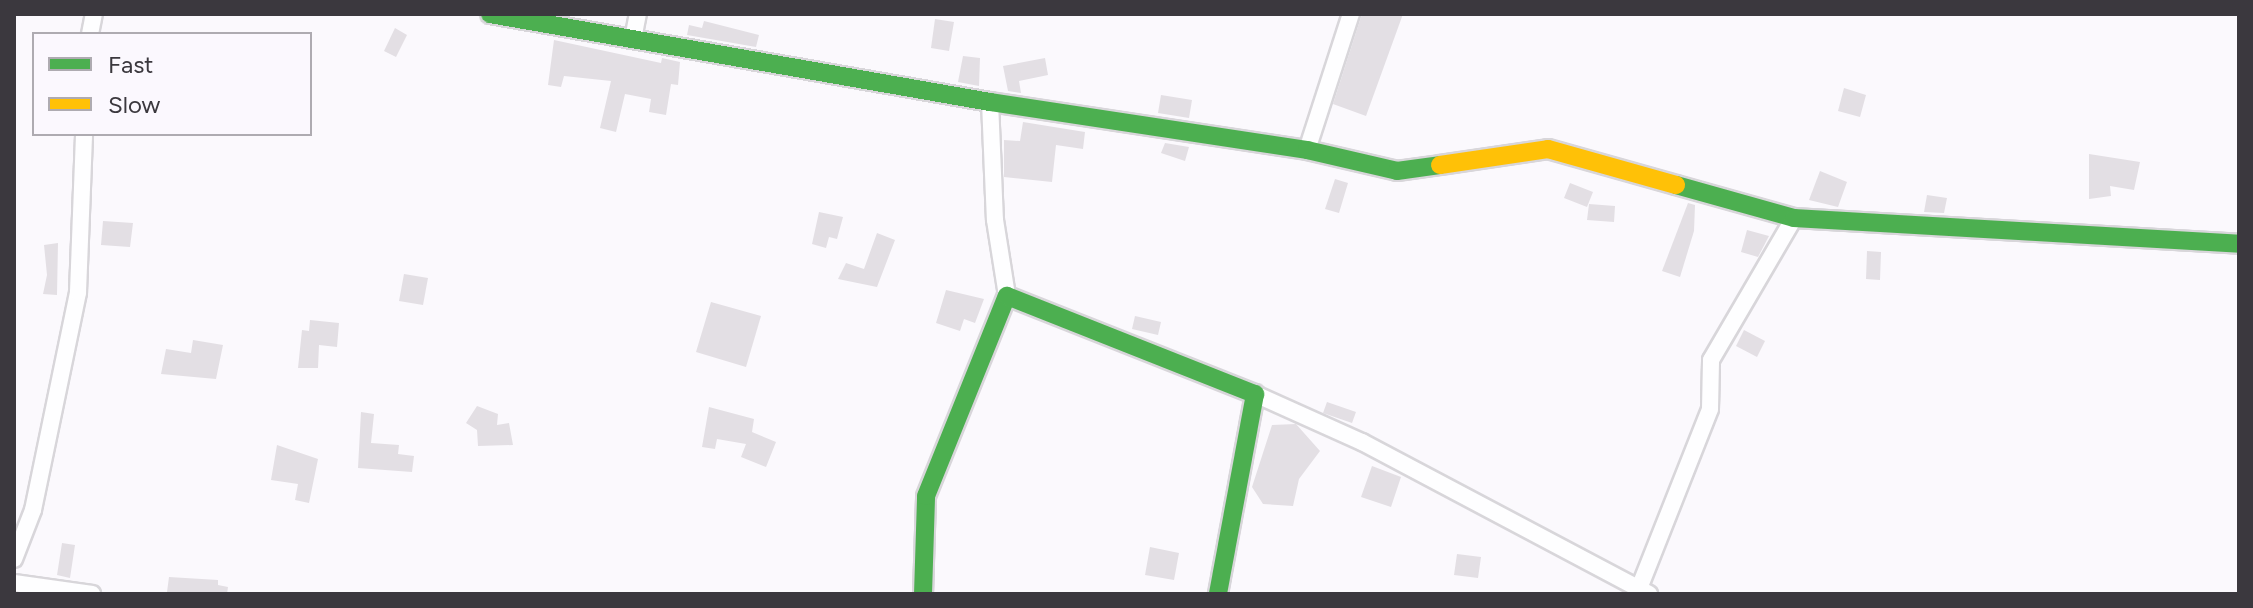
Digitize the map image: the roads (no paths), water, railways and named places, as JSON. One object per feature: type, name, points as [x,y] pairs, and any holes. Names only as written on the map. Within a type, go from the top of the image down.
[{"type":"street","points":[[490,14],[990,102],[1307,150],[1397,171],[1548,149],[1794,218],[2239,244]]},
{"type":"street","points":[[633,39],[638,14]]},
{"type":"street","points":[[1307,150],[1351,14]]},
{"type":"street","points":[[923,594],[926,496],[1007,296],[995,220],[990,102]]},
{"type":"street","points":[[14,559],[33,510],[78,292],[84,136]]},
{"type":"street","points":[[1007,296],[1255,394],[1362,442],[1644,590],[1710,409],[1711,360],[1794,218]]},
{"type":"street","points":[[1218,594],[1255,394]]},
{"type":"street","points":[[14,583],[92,594]]}]
